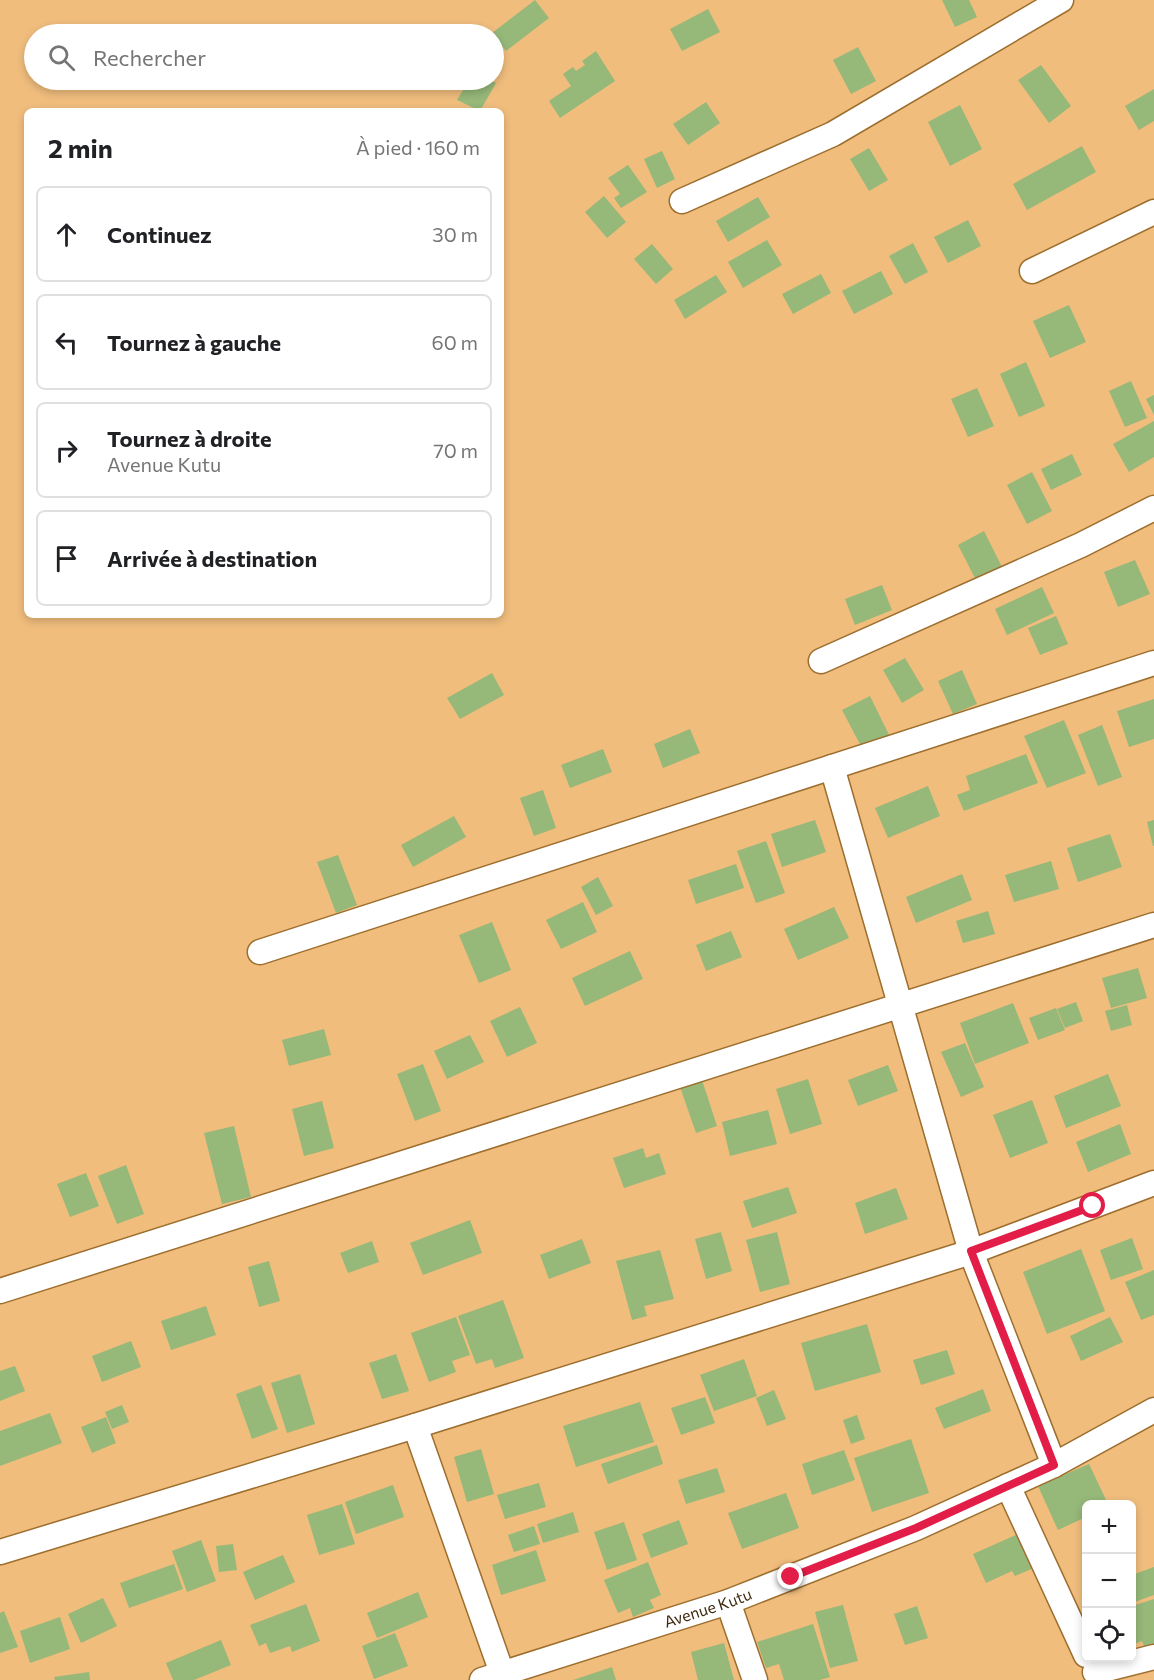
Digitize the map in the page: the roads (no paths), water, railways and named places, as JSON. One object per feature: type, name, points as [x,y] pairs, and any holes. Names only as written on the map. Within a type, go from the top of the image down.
[{"type":"street","points":[[682,201],[833,134],[1061,0]]},
{"type":"street","points":[[1032,271],[1154,212]]},
{"type":"street","points":[[821,661],[1081,545],[1154,508]]},
{"type":"street","points":[[260,952],[1154,663]]},
{"type":"street","points":[[832,767],[971,1251],[1054,1465]]},
{"type":"street","points":[[0,1291],[1154,926]]},
{"type":"street","points":[[0,1552],[415,1426],[971,1251],[1154,1183]]},
{"type":"street","name":"Avenue Kutu","points":[[492,1676],[728,1602],[916,1528],[1054,1465],[1154,1410]]},
{"type":"street","points":[[415,1426],[492,1676]]},
{"type":"street","points":[[1008,1486],[1091,1666],[1154,1657]]},
{"type":"street","points":[[728,1602],[755,1680]]}]
